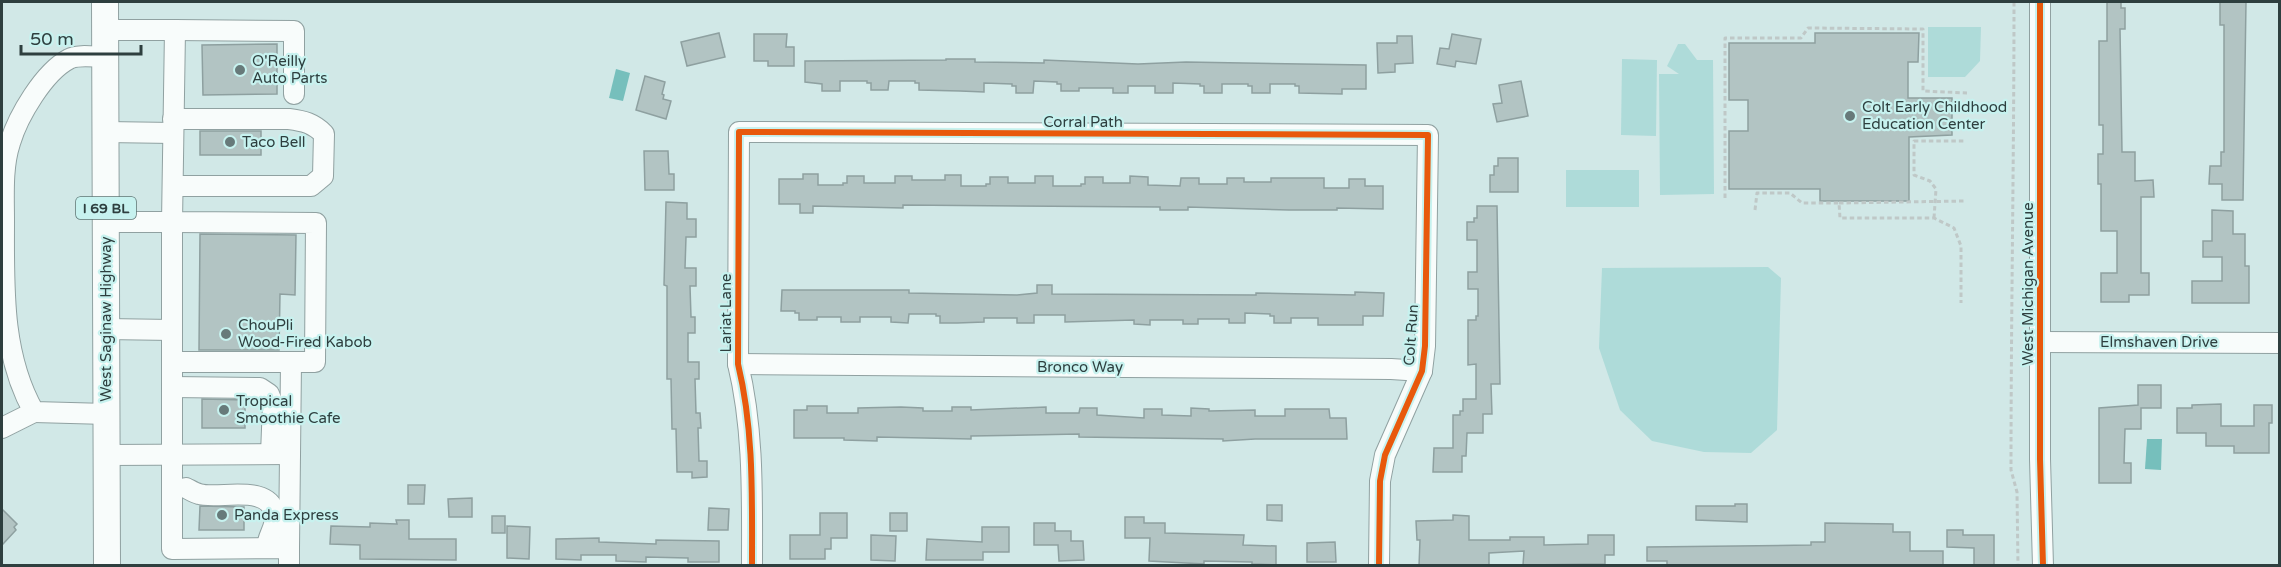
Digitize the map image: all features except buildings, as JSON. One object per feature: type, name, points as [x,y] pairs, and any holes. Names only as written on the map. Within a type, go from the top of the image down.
[{"type":"main road","name":"West Saginaw Highway","points":[[105,2],[107,566]]},
{"type":"street","name":"West Michigan Avenue","points":[[2040,2],[2039,342],[2043,566]]},
{"type":"street","points":[[105,30],[294,31],[294,94]]},
{"type":"street","points":[[172,387],[260,388],[269,394],[290,488],[289,557],[267,548],[172,549],[179,488],[172,455],[172,387],[172,362],[172,330],[172,222],[174,30]]},
{"type":"street","points":[[34,412],[23,393],[10,345],[3,302],[4,183],[10,143],[28,104],[50,73],[72,57],[105,57]]},
{"type":"street","points":[[106,132],[289,119],[305,121],[316,126],[324,134],[323,176],[311,186],[173,186]]},
{"type":"street","name":"Corral Path","points":[[739,132],[1428,135]]},
{"type":"street","name":"Lariat Lane","points":[[739,132],[738,364],[743,387],[752,476],[752,566]]},
{"type":"street","name":"Colt Run","points":[[1379,566],[1380,481],[1385,455],[1422,371],[1425,346],[1428,135]]},
{"type":"street","points":[[106,222],[316,223],[315,363],[172,362]]},
{"type":"street","points":[[106,330],[172,330]]},
{"type":"street","name":"Elmshaven Drive","points":[[2039,342],[2280,343]]},
{"type":"street","points":[[281,454],[291,363]]},
{"type":"street","name":"Bronco Way","points":[[738,364],[1422,371]]},
{"type":"street","points":[[2,428],[34,412],[107,414]]},
{"type":"street","points":[[107,455],[281,454]]},
{"type":"street","points":[[179,488],[290,488]]},
{"type":"street","points":[[179,488],[200,495],[255,495],[264,500],[274,509],[275,516],[273,528],[267,540],[267,548]]},
{"type":"path","points":[[2014,2],[2011,470],[2017,492],[2018,566]]},
{"type":"path","points":[[1725,198],[1725,38],[1801,38],[1808,28],[1923,29],[1923,91],[1967,93]]},
{"type":"path","points":[[1934,218],[1936,189],[1930,181],[1914,175],[1914,141],[1966,141]]},
{"type":"path","points":[[1755,210],[1757,193],[1790,193],[1802,203],[1965,201]]},
{"type":"path","points":[[1839,203],[1840,219],[1934,218],[1954,228],[1961,246],[1961,303]]},
{"type":"shaded area","points":[[1928,27],[1981,27],[1980,61],[1965,77],[1928,77]]},
{"type":"shaded area","points":[[1678,44],[1685,44],[1697,60],[1713,60],[1714,194],[1660,195],[1659,74],[1679,74],[1667,66]]},
{"type":"shaded area","points":[[1622,59],[1657,60],[1656,136],[1621,135]]},
{"type":"shaded area","points":[[616,69],[630,73],[623,101],[609,98]]},
{"type":"shaded area","points":[[1566,170],[1639,170],[1639,207],[1566,207]]},
{"type":"shaded area","points":[[1768,267],[1781,278],[1777,430],[1751,453],[1704,452],[1652,441],[1620,410],[1599,348],[1602,268]]},
{"type":"shaded area","points":[[2147,439],[2162,439],[2161,470],[2145,469]]},
{"type":"cycle path","points":[[2040,2],[2040,459],[2043,566]]},
{"type":"cycle path","points":[[752,566],[749,439],[738,364],[739,132],[1428,135],[1425,346],[1422,371],[1385,455],[1380,481],[1379,566]]},
{"type":"place","name":"O'Reilly Auto Parts","points":[[240,70]]},
{"type":"place","name":"Colt Early Childhood Education Center","points":[[1850,116]]},
{"type":"place","name":"Taco Bell","points":[[230,142]]},
{"type":"place","name":"ChouPli Wood-Fired Kabob","points":[[226,334]]},
{"type":"place","name":"Tropical Smoothie Cafe","points":[[224,410]]},
{"type":"place","name":"Panda Express","points":[[222,515]]}]
